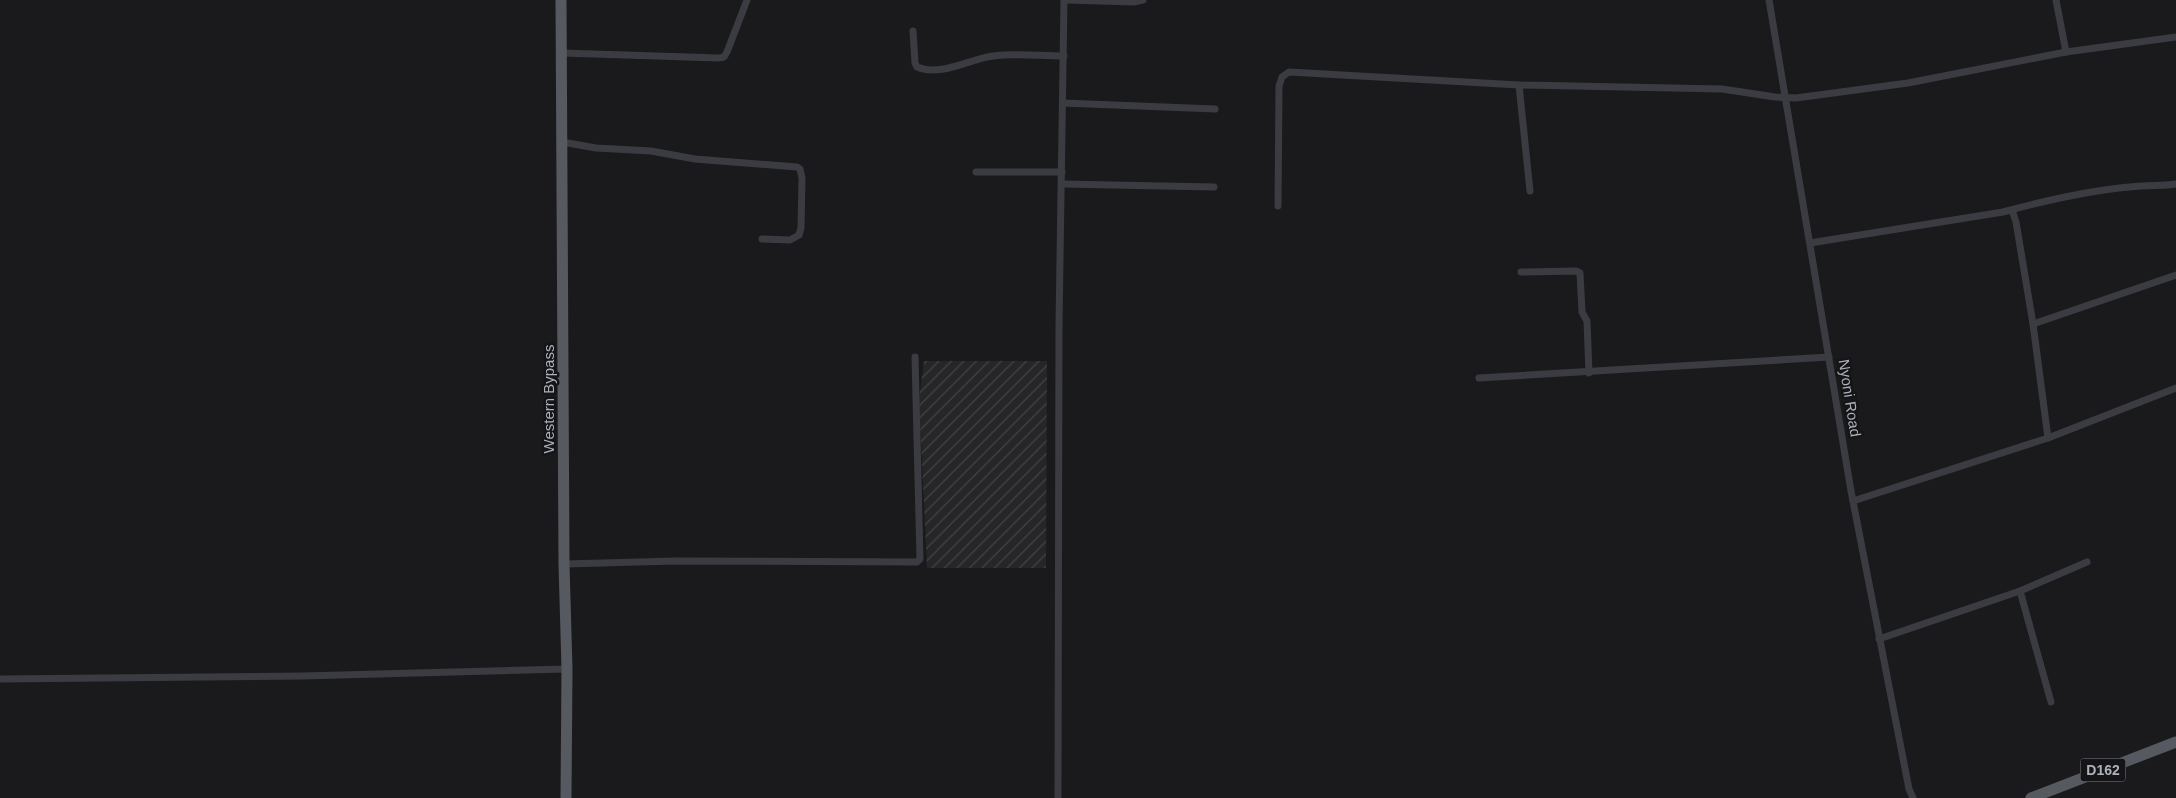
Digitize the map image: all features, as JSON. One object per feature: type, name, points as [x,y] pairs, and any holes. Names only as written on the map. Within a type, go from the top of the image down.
[{"type":"main road","name":"Western Bypass","points":[[562,0],[564,564],[567,669],[566,798]]},
{"type":"main road","name":"D162","points":[[2031,798],[2176,742]]},
{"type":"street","points":[[562,53],[718,58],[724,56],[727,52],[747,0]]},
{"type":"street","points":[[1058,798],[1059,324],[1065,0],[1134,2],[1143,0]]},
{"type":"street","name":"Nyoni Road","points":[[1769,0],[1853,501],[1909,789],[1913,798]]},
{"type":"street","points":[[2056,0],[2066,52]]},
{"type":"street","points":[[913,30],[915,62],[917,66],[928,70],[965,65],[992,56],[1064,56]]},
{"type":"street","points":[[1278,206],[1279,86],[1284,74],[1293,72],[1520,85],[1722,89],[1786,98],[1908,83],[2066,52],[2176,37]]},
{"type":"street","points":[[1520,85],[1530,191]]},
{"type":"street","points":[[1063,103],[1215,109]]},
{"type":"street","points":[[562,142],[596,148],[651,151],[695,159],[797,167],[802,172],[801,228],[799,235],[790,240],[762,239]]},
{"type":"street","points":[[976,172],[1062,172]]},
{"type":"street","points":[[1062,184],[1214,187]]},
{"type":"street","points":[[1810,243],[2012,210],[2065,197],[2141,186],[2176,184]]},
{"type":"street","points":[[2012,210],[2016,222],[2033,324],[2048,438]]},
{"type":"street","points":[[1521,272],[1576,271],[1580,273],[1582,312],[1587,321],[1590,373]]},
{"type":"street","points":[[2033,324],[2176,276]]},
{"type":"street","points":[[564,564],[675,561],[917,562],[920,559],[915,357]]},
{"type":"street","points":[[1479,378],[1590,373],[1829,357]]},
{"type":"street","points":[[1853,501],[2048,438],[2176,388]]},
{"type":"street","points":[[1879,639],[2020,591],[2087,562]]},
{"type":"street","points":[[2020,591],[2051,702]]},
{"type":"street","points":[[0,679],[303,676],[567,669]]},
{"type":"shaded area","points":[[924,361],[1047,361],[1046,568],[927,568],[919,400]]}]
